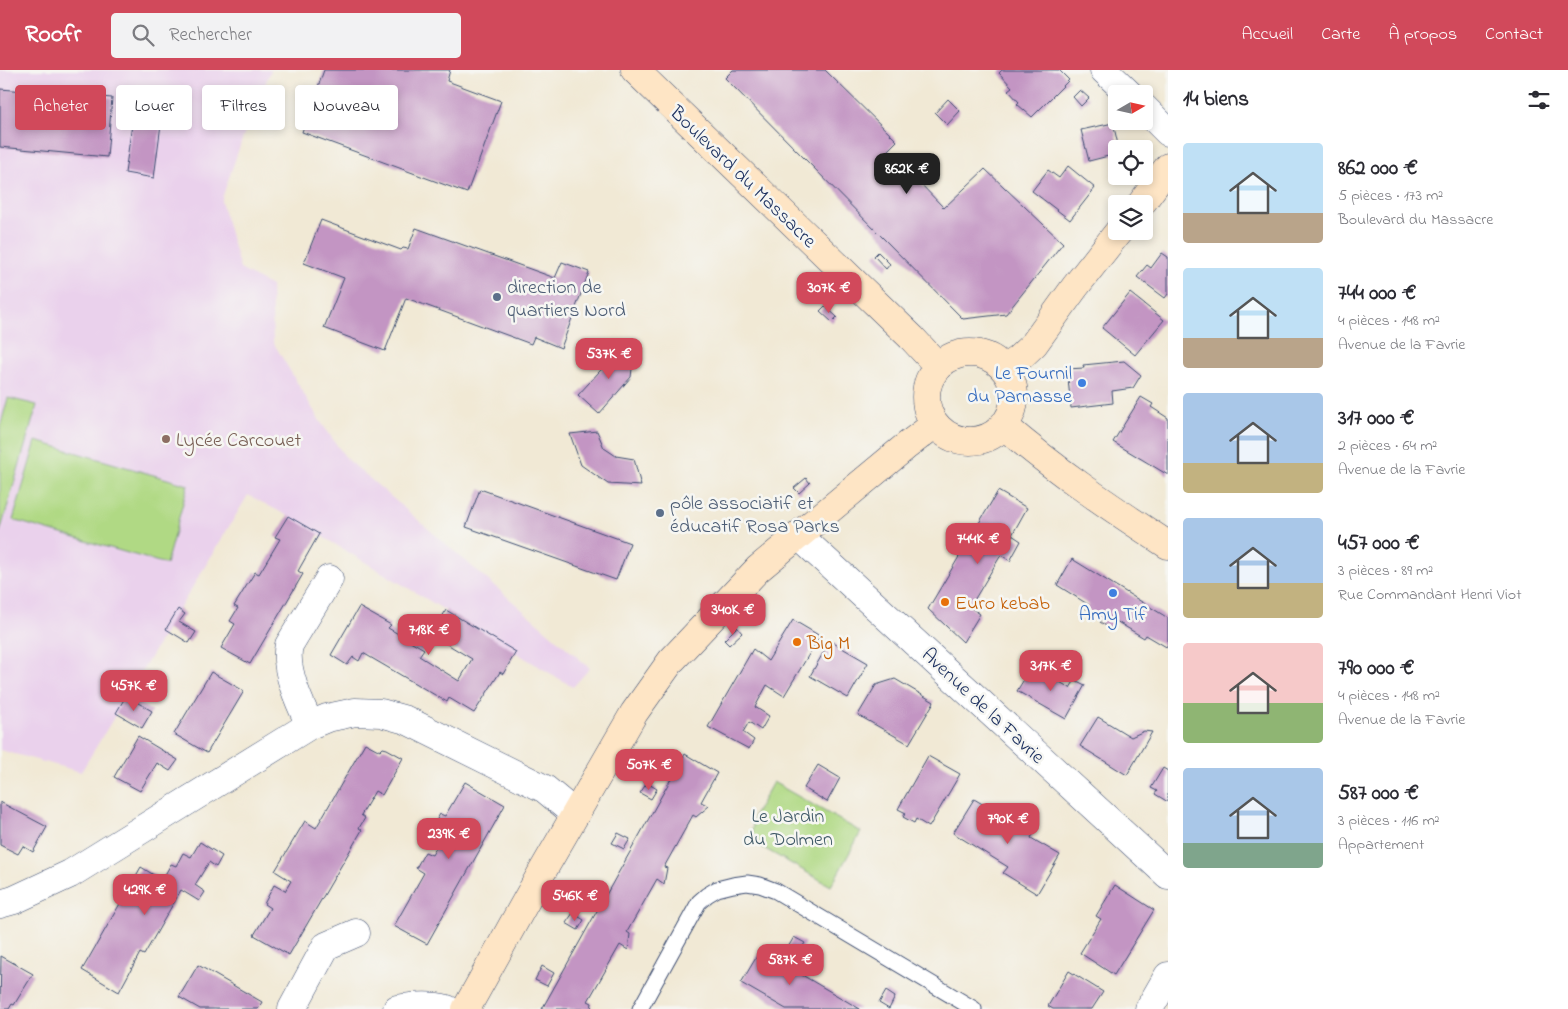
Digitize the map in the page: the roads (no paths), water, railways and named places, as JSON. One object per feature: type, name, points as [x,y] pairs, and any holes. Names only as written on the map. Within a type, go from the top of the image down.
[{"type":"street","name":"Boulevard du Massacre","points":[[635,70],[912,338],[938,366]]},
{"type":"street","points":[[1104,70],[1120,85]]},
{"type":"street","points":[[1153,117],[1168,132]]},
{"type":"street","points":[[1147,195],[1168,168]]},
{"type":"street","points":[[1004,369],[1034,344],[1112,240]]},
{"type":"street","points":[[971,353],[989,357],[1004,369],[1011,382],[1013,397],[1011,412],[996,432],[988,437],[969,441],[950,437],[935,424],[928,410],[926,394],[929,380],[938,366],[953,356],[971,353]]},
{"type":"street","points":[[466,1009],[542,872],[634,713],[671,661],[758,569],[935,424]]},
{"type":"street","points":[[1003,425],[1077,483],[1168,545]]},
{"type":"street","name":"Avenue de la Favrie","points":[[799,536],[1168,874]]},
{"type":"street","points":[[310,725],[298,698],[287,653],[289,645],[329,579]]},
{"type":"street","points":[[0,904],[14,900],[70,874],[310,725],[327,718],[355,712],[381,713],[418,725],[545,789],[575,814]]},
{"type":"street","points":[[292,1009],[326,946],[356,933]]},
{"type":"street","points":[[1149,1009],[1168,976]]},
{"type":"street","points":[[397,1009],[441,1007],[447,1009]]},
{"type":"lane","points":[[640,1009],[700,902],[717,889],[747,883],[760,885],[776,891],[974,1009]]},
{"type":"place","name":"direction de quartiers Nord","points":[[497,297]]},
{"type":"place","name":"Le Fournil du Parnasse","points":[[1082,383]]},
{"type":"place","name":"Lycée Carcouet","points":[[166,439]]},
{"type":"place","name":"pôle associatif et éducatif Rosa Parks","points":[[660,513]]},
{"type":"place","name":"Amy Tif","points":[[1113,593]]},
{"type":"place","name":"Euro kebab","points":[[945,602]]},
{"type":"place","name":"Big M","points":[[797,642]]},
{"type":"park label","name":"Le Jardin du Dolmen","points":[[788,826]]}]
